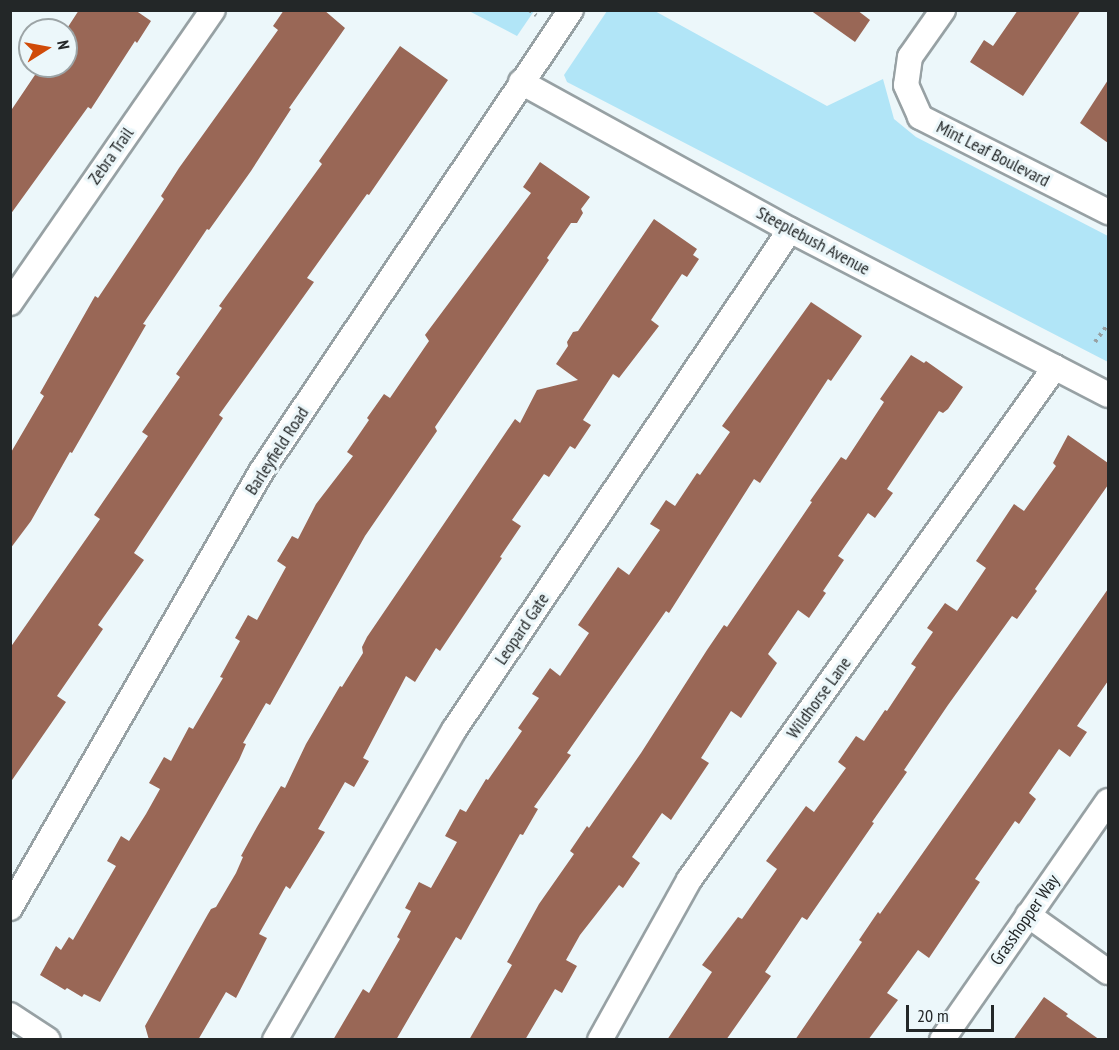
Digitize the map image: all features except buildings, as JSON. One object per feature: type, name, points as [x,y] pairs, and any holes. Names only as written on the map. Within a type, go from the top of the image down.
[{"type":"street","name":"Zebra Trail","points":[[10,303],[213,10]]},
{"type":"street","name":"Barleyfield Road","points":[[10,908],[261,472],[571,10]]},
{"type":"street","name":"Mint Leaf Boulevard","points":[[943,10],[910,57],[906,86],[920,117],[1108,212]]},
{"type":"street","name":"Steeplebush Avenue","points":[[521,82],[789,230],[1108,395]]},
{"type":"street","name":"Leopard Gate","points":[[275,1040],[454,730],[789,230]]},
{"type":"street","name":"Wildhorse Lane","points":[[600,1040],[689,880],[1055,367]]},
{"type":"street","name":"Grasshopper Way","points":[[942,1040],[1108,801]]},
{"type":"street","points":[[1028,915],[1108,972]]},
{"type":"street","points":[[10,1016],[48,1040]]},
{"type":"path","points":[[529,10],[537,16]]},
{"type":"path","points":[[1095,342],[1108,324]]},
{"type":"shaded area","points":[[653,10],[827,106],[883,79],[894,119],[916,137],[1108,236],[1108,362],[567,82],[564,75],[607,11]]},
{"type":"shaded area","points":[[469,11],[534,11],[517,36]]}]
